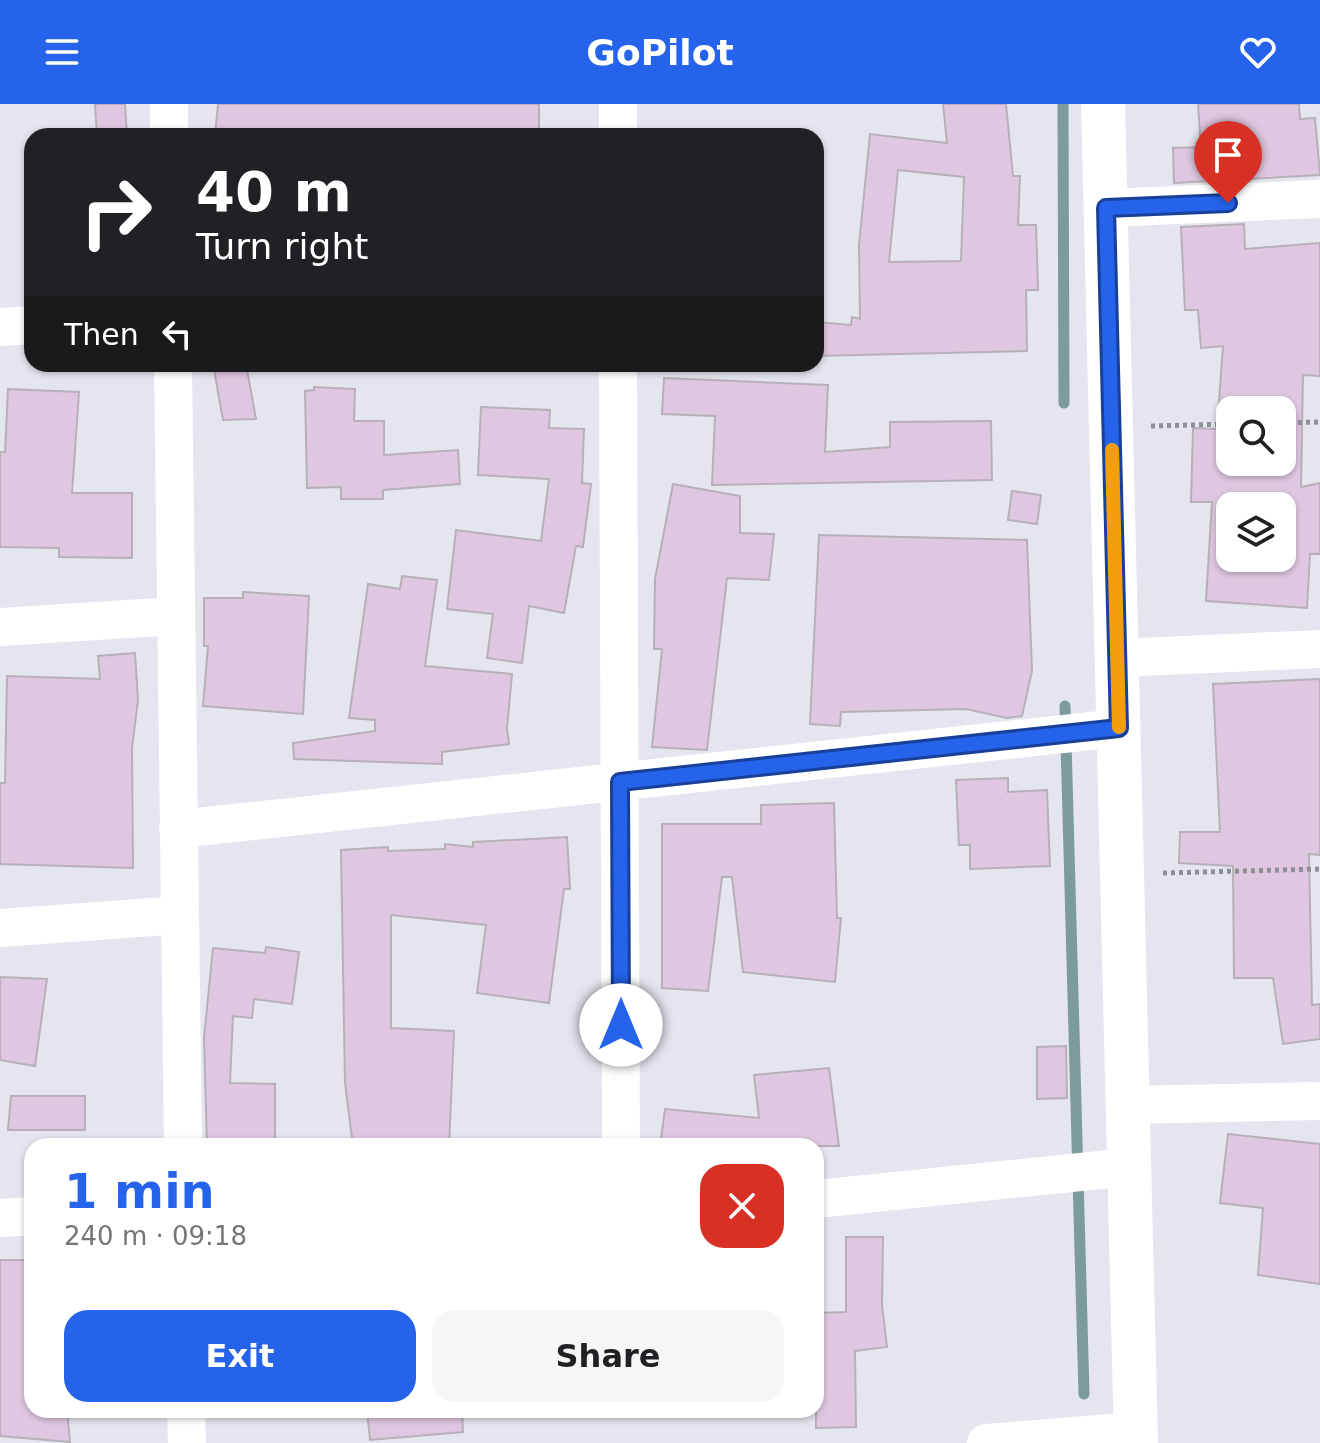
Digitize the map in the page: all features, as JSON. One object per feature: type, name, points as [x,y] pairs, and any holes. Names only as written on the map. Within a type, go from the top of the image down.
[{"type":"street","points":[[169,104],[169,128]]},
{"type":"street","points":[[618,104],[618,128]]},
{"type":"street","points":[[986,1443],[1136,1437],[1097,1171],[1128,1105],[1122,874],[1085,732],[1117,658],[1103,104]]},
{"type":"street","points":[[1106,208],[1320,199]]},
{"type":"street","points":[[0,327],[24,326]]},
{"type":"street","points":[[173,372],[183,1138]]},
{"type":"street","points":[[618,372],[621,1138]]},
{"type":"street","points":[[0,627],[176,616]]},
{"type":"street","points":[[1117,658],[1320,649]]},
{"type":"street","points":[[178,829],[1085,732]]},
{"type":"street","points":[[0,928],[180,915]]},
{"type":"street","points":[[1128,1105],[1320,1101]]},
{"type":"street","points":[[824,1198],[1097,1171]]},
{"type":"street","points":[[0,1218],[24,1216]]},
{"type":"street","points":[[186,1418],[187,1443]]},
{"type":"path","points":[[1296,423],[1320,422]]},
{"type":"path","points":[[1111,426],[1216,424]]},
{"type":"path","points":[[1122,874],[1320,869]]},
{"type":"building","points":[[95,104],[125,104],[126,128],[96,128]]},
{"type":"building","points":[[218,104],[539,104],[539,128],[216,128]]},
{"type":"building","points":[[943,104],[1006,104],[1013,176],[1020,176],[1018,225],[1036,225],[1038,290],[1026,290],[1027,351],[824,356],[824,323],[851,325],[852,317],[860,319],[859,245],[870,134],[947,143]],"holes":[[[898,170],[964,177],[961,261],[889,262]]]},
{"type":"building","points":[[1198,104],[1299,104],[1300,119],[1315,118],[1320,175],[1174,183],[1173,148],[1201,147]]},
{"type":"building","points":[[1244,224],[1245,249],[1320,243],[1320,376],[1303,375],[1301,487],[1320,483],[1320,554],[1310,554],[1307,608],[1206,601],[1212,502],[1191,502],[1193,428],[1216,429],[1216,476],[1296,476],[1296,396],[1219,396],[1223,346],[1201,348],[1198,310],[1185,310],[1181,227]]},
{"type":"building","points":[[214,372],[247,372],[256,419],[223,420]]},
{"type":"building","points":[[664,378],[828,385],[825,452],[890,447],[890,422],[991,421],[992,480],[712,485],[715,416],[662,414]]},
{"type":"building","points":[[314,387],[355,389],[354,421],[384,421],[384,455],[458,450],[460,484],[383,490],[383,499],[341,499],[341,487],[307,488],[305,391],[314,390]]},
{"type":"building","points":[[8,389],[79,392],[72,493],[132,493],[132,558],[59,557],[59,548],[0,547],[0,452],[5,452]]},
{"type":"building","points":[[481,407],[550,410],[549,428],[584,429],[582,483],[591,484],[583,547],[576,546],[564,613],[529,606],[522,663],[487,658],[493,614],[447,609],[456,530],[541,541],[549,479],[478,475]]},
{"type":"building","points":[[673,484],[740,496],[740,533],[774,534],[769,580],[727,578],[707,750],[652,747],[662,649],[654,649],[655,579]]},
{"type":"building","points":[[1012,491],[1041,495],[1037,524],[1008,520]]},
{"type":"building","points":[[819,535],[1027,540],[1032,671],[1022,716],[1007,718],[966,709],[841,712],[840,726],[810,724]]},
{"type":"building","points":[[402,576],[437,580],[425,666],[512,674],[507,728],[509,744],[442,752],[442,764],[294,759],[293,743],[375,731],[375,720],[349,718],[368,584],[400,589]]},
{"type":"building","points":[[243,592],[309,596],[303,714],[203,706],[208,646],[204,646],[204,598],[243,598]]},
{"type":"building","points":[[135,653],[138,700],[132,748],[133,868],[0,864],[0,783],[5,783],[7,676],[100,679],[98,656]]},
{"type":"building","points":[[1320,679],[1320,855],[1309,854],[1312,1005],[1320,1004],[1320,1039],[1283,1044],[1273,978],[1234,978],[1233,866],[1179,863],[1180,832],[1220,832],[1213,684]]},
{"type":"building","points":[[1008,778],[1008,792],[1047,790],[1050,866],[970,869],[970,845],[959,845],[956,780]]},
{"type":"building","points":[[834,803],[837,918],[841,918],[835,982],[743,972],[732,877],[722,877],[708,991],[662,988],[662,824],[761,824],[761,805]]},
{"type":"building","points":[[567,837],[570,889],[564,889],[549,1003],[477,993],[486,925],[391,915],[391,1028],[454,1031],[449,1138],[352,1138],[345,1083],[341,850],[388,847],[388,851],[445,849],[445,844],[473,847],[473,842]]},
{"type":"building","points":[[266,947],[299,952],[292,1004],[254,999],[252,1018],[233,1016],[230,1083],[275,1084],[275,1138],[207,1138],[204,1038],[213,948],[265,953]]},
{"type":"building","points":[[0,977],[47,979],[35,1066],[0,1060]]},
{"type":"building","points":[[1066,1046],[1067,1098],[1037,1099],[1037,1047]]},
{"type":"building","points":[[829,1068],[839,1146],[824,1146],[824,1138],[661,1138],[665,1109],[759,1118],[754,1075]]},
{"type":"building","points":[[11,1096],[85,1096],[85,1130],[8,1130]]},
{"type":"building","points":[[1228,1134],[1320,1144],[1320,1284],[1258,1275],[1263,1208],[1220,1203]]},
{"type":"building","points":[[846,1237],[883,1237],[882,1305],[887,1347],[855,1351],[856,1427],[816,1428],[816,1418],[824,1418],[824,1313],[846,1312]]},
{"type":"building","points":[[0,1260],[24,1260],[24,1418],[68,1418],[70,1442],[0,1436]]},
{"type":"building","points":[[368,1418],[462,1418],[463,1432],[370,1440]]},
{"type":"waterway","points":[[1063,104],[1064,403]]},
{"type":"waterway","points":[[1065,706],[1084,1394]]},
{"type":"slow traffic","points":[[1112,450],[1119,727]]},
{"type":"route","points":[[621,1025],[620,782],[1119,728],[1106,208],[1228,203]]}]
